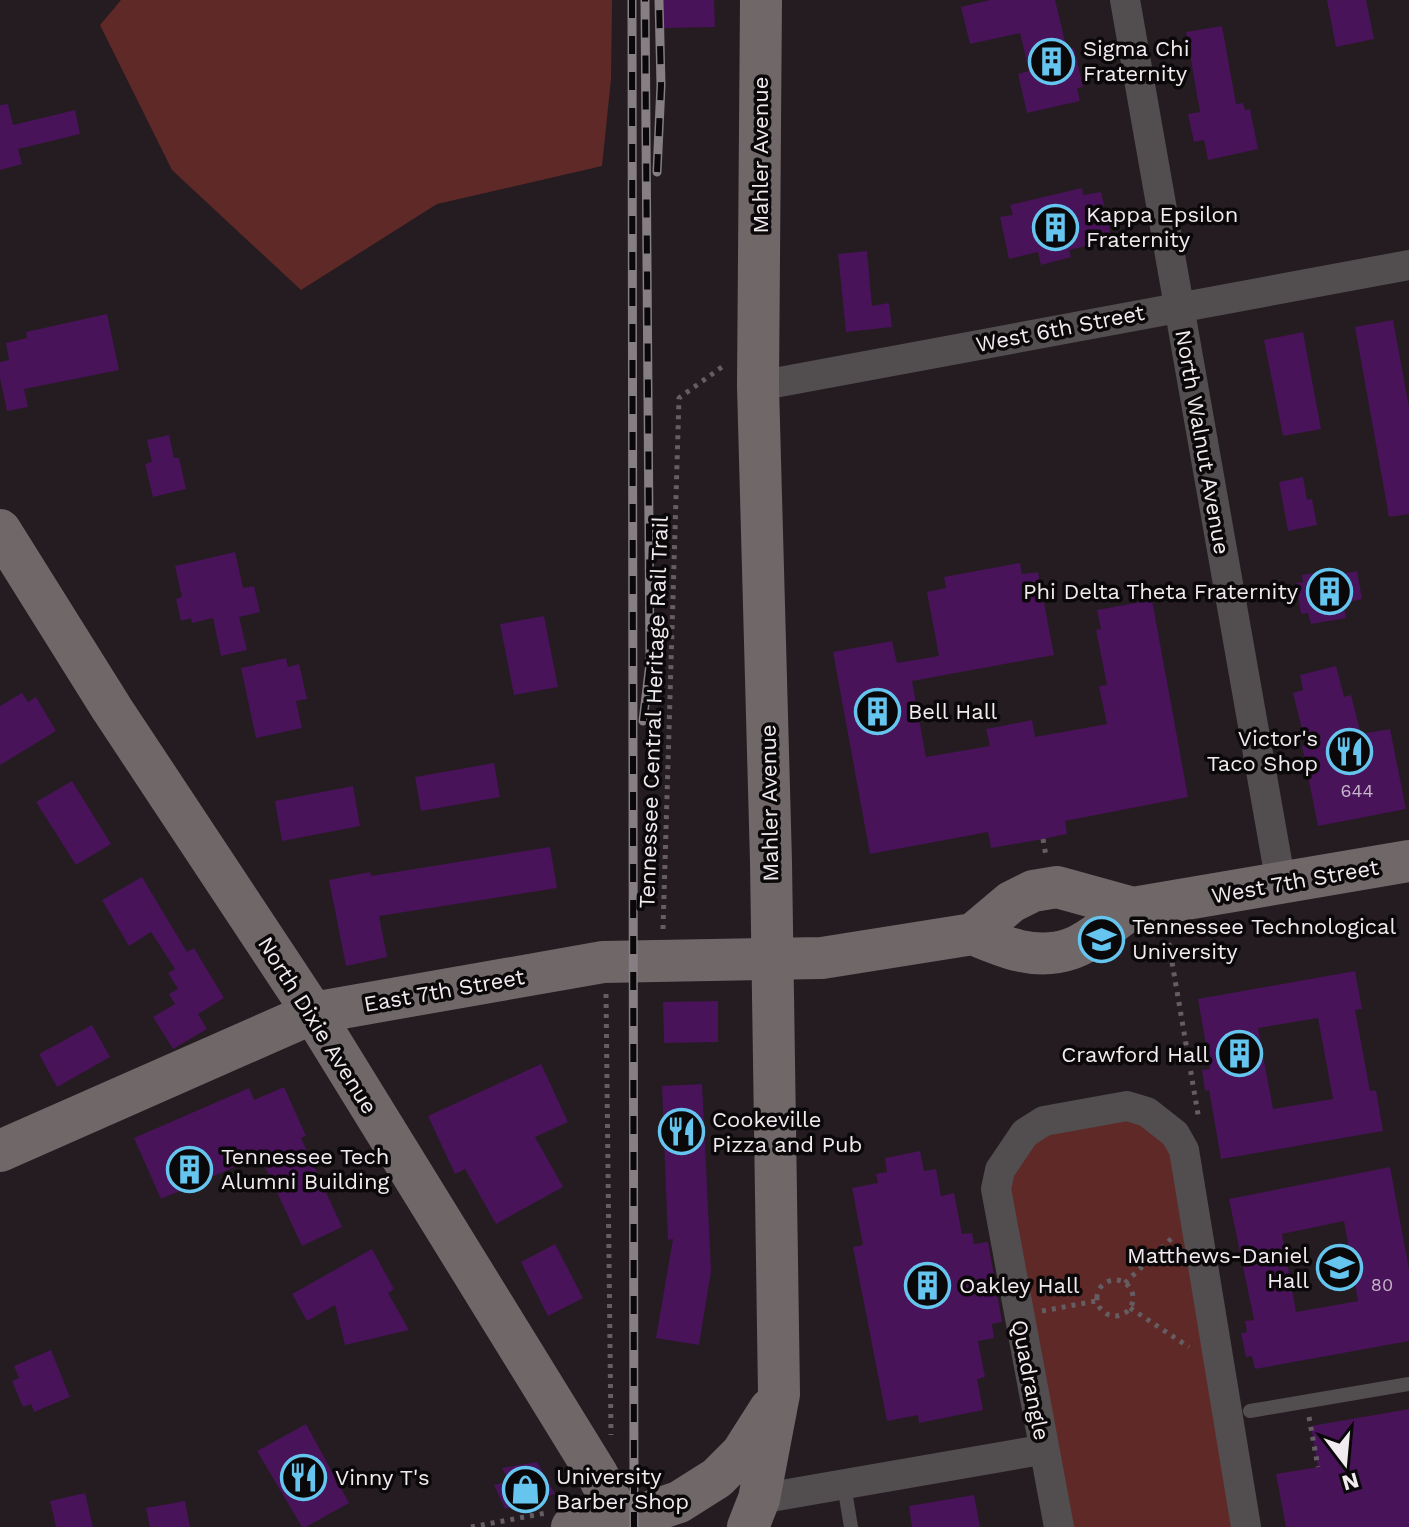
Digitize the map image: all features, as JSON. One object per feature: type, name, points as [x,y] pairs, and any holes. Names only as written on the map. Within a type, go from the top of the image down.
[{"type":"street","name":"Mahler Avenue","points":[[754,1513],[779,1394],[758,368],[761,0]]},
{"type":"street","name":"North Walnut Avenue","points":[[1125,0],[1281,884]]},
{"type":"street","name":"West 6th Street","points":[[758,368],[1179,306],[1409,265]]},
{"type":"street","name":"North Dixie Avenue","points":[[2,538],[313,1013],[597,1474],[622,1522]]},
{"type":"street","name":"West 7th Street","points":[[973,934],[1004,947],[1046,954],[1071,949],[1133,908],[1409,861]]},
{"type":"street","name":"West 7th Street","points":[[772,961],[822,958],[973,934],[1011,902],[1033,891],[1057,887],[1133,908]]},
{"type":"street","name":"East 7th Street","points":[[0,1151],[313,1013],[603,962],[772,961]]},
{"type":"street","name":"Quadrangle","points":[[1059,1527],[996,1189],[1000,1170],[1025,1133],[1044,1121],[1127,1106],[1147,1112],[1175,1134],[1184,1150],[1246,1527]]},
{"type":"street","points":[[662,1527],[742,1453],[779,1394]]},
{"type":"street","points":[[754,1513],[844,1485],[1035,1451]]},
{"type":"street","points":[[562,1519],[622,1522],[679,1502],[717,1478]]},
{"type":"lane","points":[[1250,1411],[1409,1384]]},
{"type":"lane","points":[[844,1485],[851,1527]]},
{"type":"path","name":"Tennessee Central Heritage Rail Trail","points":[[649,930],[663,929],[679,398],[736,356],[758,368]]},
{"type":"path","points":[[597,1474],[608,1457],[612,1428],[603,962]]},
{"type":"path","points":[[1192,1123],[1201,1131]]},
{"type":"path","points":[[1125,1283],[1178,1231],[1197,1228]]},
{"type":"path","points":[[1108,1280],[1125,1283],[1133,1294],[1130,1308],[1120,1315],[1102,1312],[1096,1301],[1098,1289],[1108,1280]]},
{"type":"path","points":[[1019,1316],[1096,1301]]},
{"type":"path","points":[[1130,1308],[1198,1353],[1217,1351]]},
{"type":"path","points":[[1308,1416],[1318,1467]]},
{"type":"path","points":[[471,1527],[562,1519]]},
{"type":"shaded area","points":[[121,0],[612,0],[611,79],[602,166],[437,204],[301,290],[172,170],[100,25]]},
{"type":"shaded area","points":[[1127,1106],[1175,1134],[1252,1527],[1059,1527],[1000,1170],[1025,1133]]},
{"type":"building","points":[[664,0],[714,0],[715,27],[664,28]]},
{"type":"building","name":"Sigma Chi Fraternity","points":[[990,0],[1055,0],[1067,50],[1074,48],[1083,87],[1077,88],[1080,101],[1027,113],[1018,74],[1029,71],[1020,33],[970,44],[961,7]]},
{"type":"building","points":[[1327,0],[1366,0],[1374,39],[1336,47]]},
{"type":"building","points":[[1222,26],[1236,104],[1243,103],[1245,110],[1250,109],[1258,149],[1208,160],[1204,140],[1194,142],[1188,114],[1200,112],[1186,32]]},
{"type":"building","points":[[8,104],[13,125],[75,110],[80,134],[18,149],[22,164],[0,170],[0,105]]},
{"type":"building","name":"Kappa Epsilon Fraternity","points":[[1082,188],[1083,195],[1101,192],[1111,236],[1093,240],[1095,244],[1069,250],[1071,257],[1041,265],[1038,252],[1009,259],[1000,217],[1013,215],[1010,205]]},
{"type":"building","points":[[867,251],[872,306],[889,303],[892,327],[846,332],[838,254]]},
{"type":"building","points":[[107,314],[119,370],[24,389],[28,407],[7,411],[0,378],[0,362],[9,360],[6,343],[27,338],[26,332]]},
{"type":"building","points":[[1393,320],[1409,407],[1409,514],[1389,517],[1355,327]]},
{"type":"building","points":[[1303,332],[1321,429],[1283,436],[1264,340]]},
{"type":"building","points":[[169,435],[174,458],[179,458],[186,489],[153,497],[145,464],[152,462],[147,440]]},
{"type":"building","points":[[1303,477],[1307,500],[1312,499],[1317,525],[1288,531],[1279,482]]},
{"type":"building","points":[[235,552],[243,588],[254,586],[260,612],[239,617],[247,650],[221,656],[213,618],[192,623],[191,618],[181,621],[176,599],[182,597],[175,566]]},
{"type":"building","name":"Bell Hall","points":[[1020,563],[1022,574],[1038,572],[1054,655],[912,681],[926,757],[990,746],[986,729],[1032,720],[1035,737],[1107,724],[1099,686],[1107,685],[1096,630],[1101,629],[1097,610],[1152,600],[1188,797],[1065,821],[1067,834],[1043,839],[991,848],[988,832],[870,854],[833,652],[892,641],[897,663],[939,656],[927,592],[946,588],[944,577]]},
{"type":"building","name":"Phi Delta Theta Fraternity","points":[[1336,569],[1337,575],[1357,571],[1362,599],[1343,603],[1346,618],[1311,624],[1308,613],[1301,614],[1296,583],[1303,582],[1302,575]]},
{"type":"building","points":[[544,616],[558,687],[514,695],[500,624]]},
{"type":"building","points":[[286,658],[288,667],[299,664],[307,699],[296,701],[302,728],[256,738],[241,668]]},
{"type":"building","points":[[1336,666],[1344,697],[1351,695],[1361,734],[1390,729],[1406,809],[1318,826],[1302,746],[1306,745],[1293,693],[1303,690],[1300,675]]},
{"type":"building","points":[[22,693],[28,702],[36,697],[56,731],[0,765],[0,706]]},
{"type":"building","points":[[494,763],[500,797],[421,811],[415,777]]},
{"type":"building","points":[[72,781],[111,844],[76,865],[36,802]]},
{"type":"building","points":[[353,786],[360,826],[282,841],[275,801]]},
{"type":"building","points":[[550,847],[557,888],[379,916],[387,957],[346,966],[329,880]]},
{"type":"building","points":[[142,877],[187,952],[194,948],[224,998],[198,1014],[207,1029],[173,1049],[153,1017],[175,1004],[169,994],[178,989],[168,973],[175,969],[151,932],[129,946],[102,900]]},
{"type":"building","name":"Crawford Hall","points":[[1355,971],[1362,1009],[1355,1010],[1370,1091],[1376,1090],[1383,1131],[1221,1159],[1209,1090],[1205,1091],[1202,1070],[1210,1069],[1198,999]],"holes":[[[1318,1018],[1333,1099],[1273,1109],[1258,1028]]]},
{"type":"building","points":[[718,1001],[718,1042],[664,1043],[663,1002]]},
{"type":"building","points":[[92,1025],[110,1057],[57,1087],[39,1054]]},
{"type":"building","points":[[541,1064],[568,1122],[535,1137],[563,1187],[496,1224],[465,1169],[455,1174],[428,1116]]},
{"type":"building","points":[[702,1084],[711,1271],[699,1345],[656,1338],[673,1239],[668,1240],[662,1086]]},
{"type":"building","name":"Tennessee Tech Alumni Building","points":[[284,1087],[306,1136],[301,1138],[342,1227],[302,1246],[260,1156],[161,1199],[134,1138],[249,1088],[254,1100]]},
{"type":"building","name":"Oakley Hall","points":[[920,1151],[924,1171],[936,1169],[941,1196],[954,1193],[962,1234],[972,1233],[974,1244],[988,1242],[1002,1322],[992,1324],[994,1338],[978,1341],[985,1377],[977,1379],[983,1410],[919,1423],[918,1415],[887,1421],[853,1247],[863,1245],[852,1188],[878,1183],[876,1174],[887,1172],[885,1158]]},
{"type":"building","points":[[1390,1167],[1409,1269],[1409,1341],[1255,1369],[1252,1356],[1246,1357],[1241,1333],[1247,1332],[1245,1321],[1254,1320],[1229,1199]],"holes":[[[1344,1221],[1358,1301],[1296,1312],[1282,1234]]]},
{"type":"building","points":[[555,1244],[583,1298],[548,1316],[521,1262]]},
{"type":"building","points":[[372,1249],[394,1289],[388,1293],[409,1330],[345,1345],[335,1305],[307,1321],[292,1294]]},
{"type":"building","points":[[51,1350],[70,1397],[34,1412],[31,1404],[23,1407],[12,1381],[19,1378],[14,1366]]},
{"type":"building","points":[[1409,1409],[1409,1527],[1286,1527],[1276,1474],[1318,1467],[1311,1426]]},
{"type":"building","name":"Vinny T's","points":[[306,1424],[349,1503],[302,1527],[257,1451]]},
{"type":"building","name":"University Barber Shop","points":[[537,1462],[555,1494],[505,1509],[494,1485],[509,1481],[502,1468]]},
{"type":"building","points":[[85,1493],[93,1527],[56,1527],[50,1501]]},
{"type":"building","points":[[974,1495],[980,1527],[912,1527],[909,1506]]},
{"type":"building","points":[[185,1501],[190,1527],[150,1527],[146,1508]]},
{"type":"railway","points":[[632,0],[634,1527]]},
{"type":"railway","points":[[643,721],[650,663],[645,0]]},
{"type":"railway","points":[[657,172],[661,85],[659,0]]},
{"type":"place","name":"Sigma Chi Fraternity","points":[[1052,61]]},
{"type":"place","name":"Kappa Epsilon Fraternity","points":[[1055,227]]},
{"type":"place","name":"Phi Delta Theta Fraternity","points":[[1329,591]]},
{"type":"place","name":"Bell Hall","points":[[877,711]]},
{"type":"place","name":"Victor's Taco Shop","points":[[1349,751]]},
{"type":"place","name":"Tennessee Technological University","points":[[1101,939]]},
{"type":"place","name":"Crawford Hall","points":[[1240,1054]]},
{"type":"place","name":"Cookeville Pizza and Pub","points":[[681,1132]]},
{"type":"place","name":"Tennessee Tech Alumni Building","points":[[190,1169]]},
{"type":"place","name":"Matthews-Daniel Hall","points":[[1340,1268]]},
{"type":"place","name":"Oakley Hall","points":[[928,1285]]},
{"type":"place","name":"Vinny T's","points":[[304,1477]]},
{"type":"place","name":"University Barber Shop","points":[[525,1489]]}]
